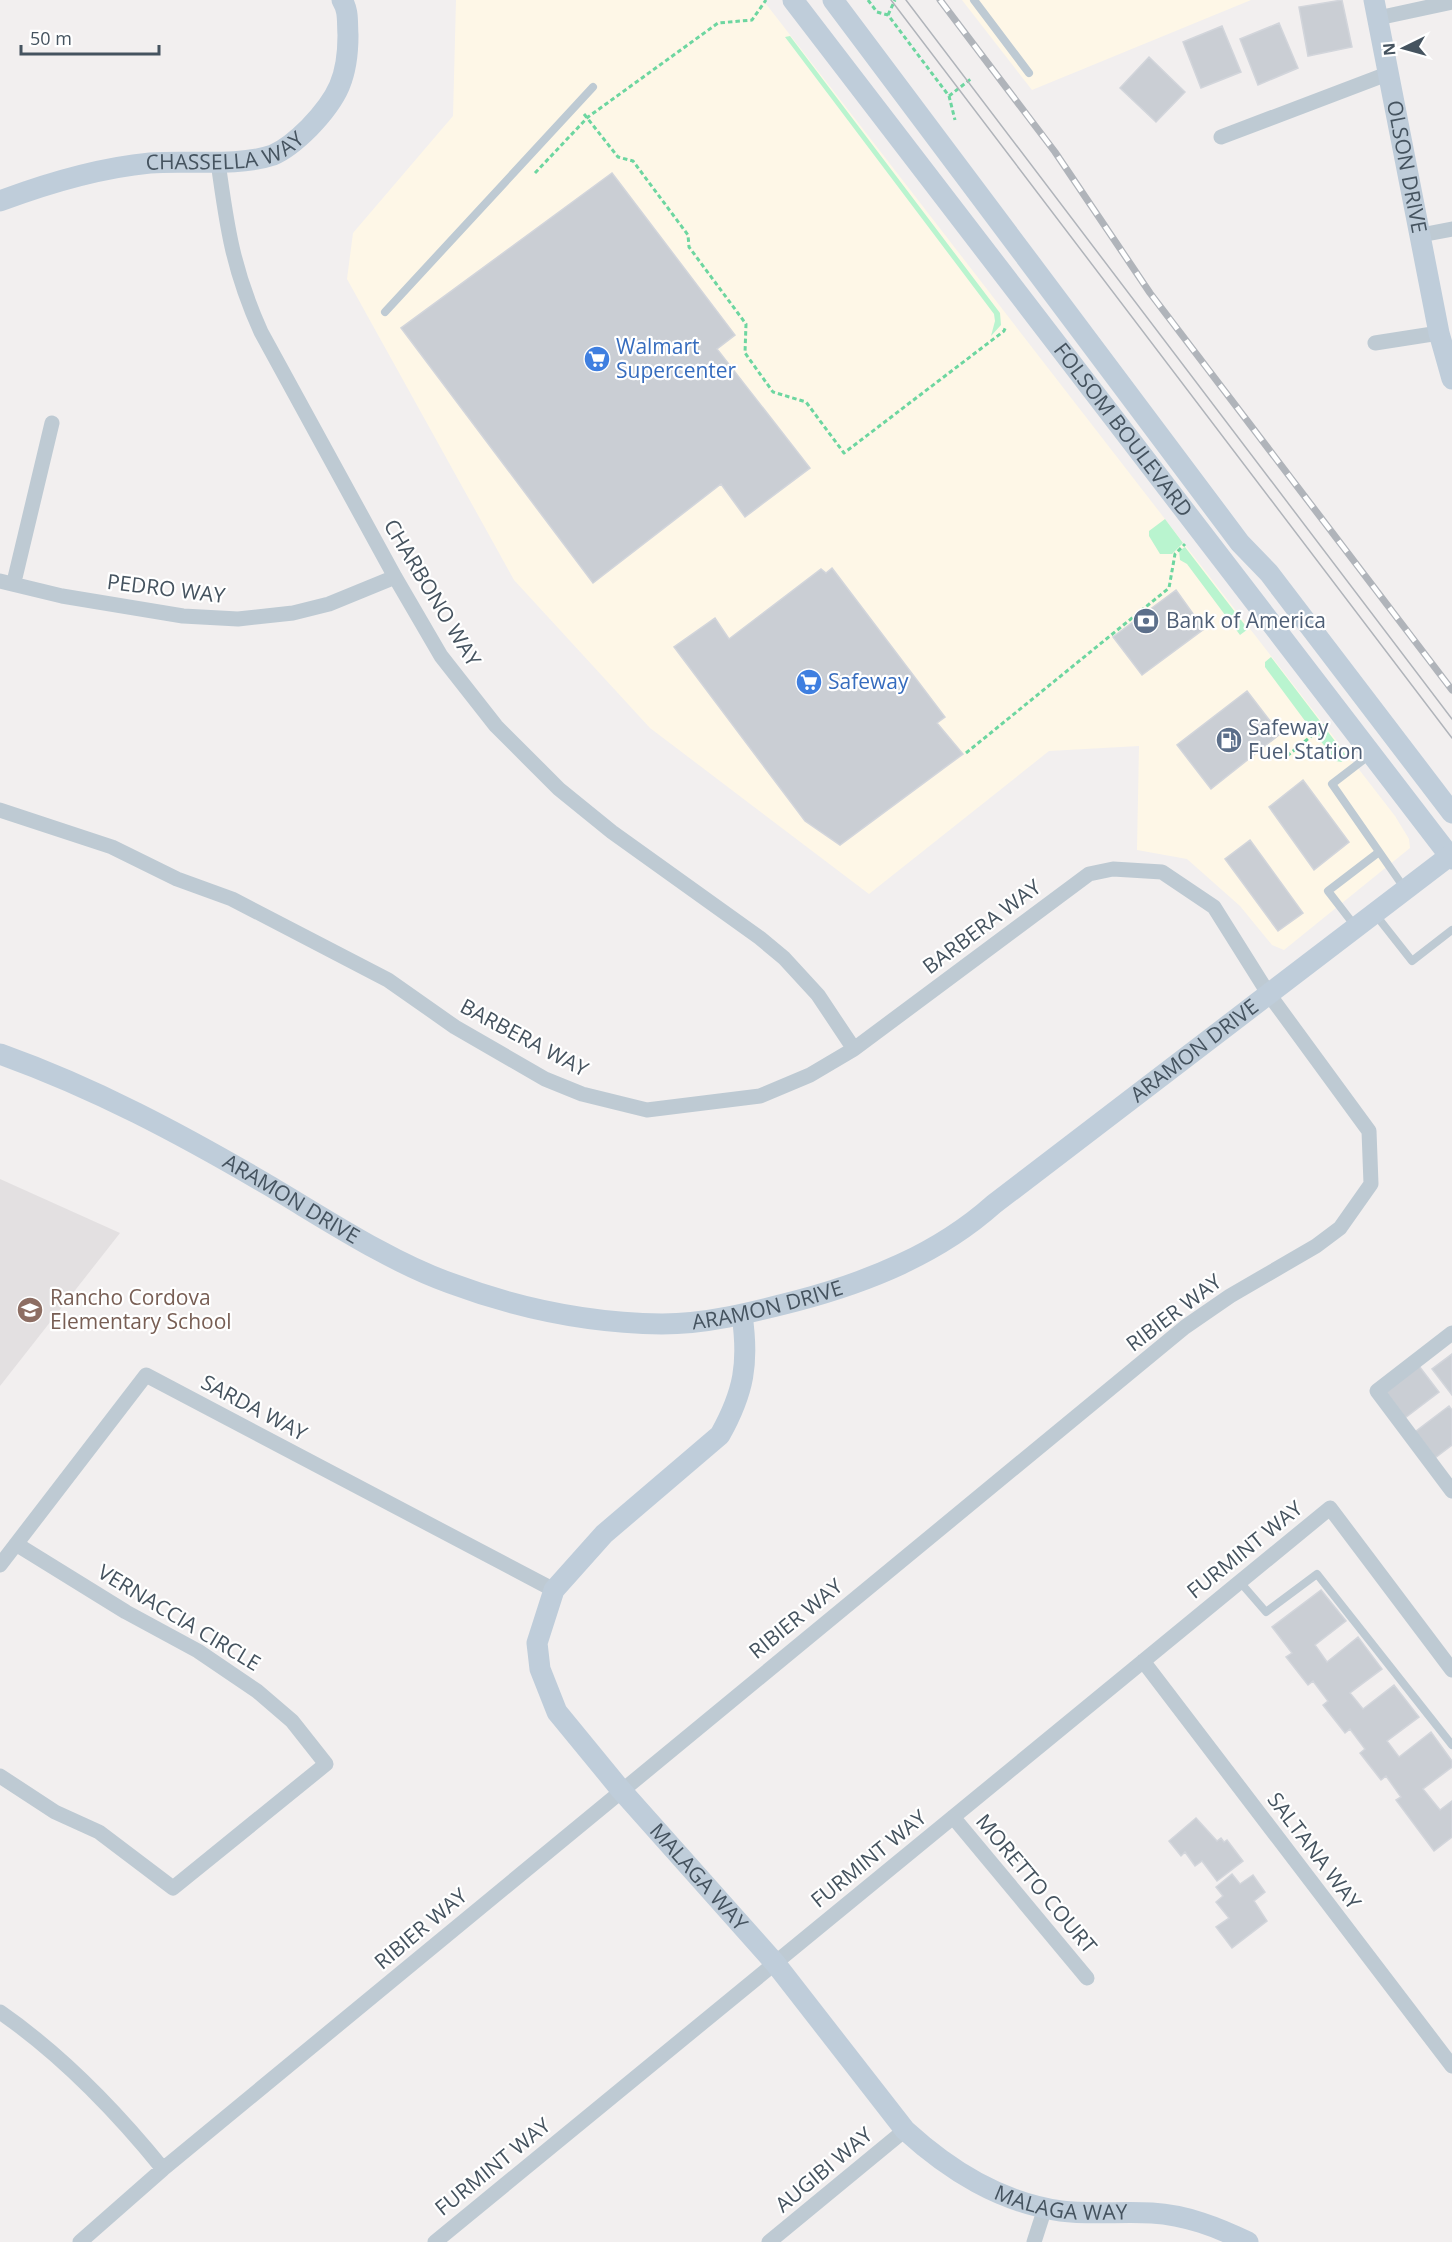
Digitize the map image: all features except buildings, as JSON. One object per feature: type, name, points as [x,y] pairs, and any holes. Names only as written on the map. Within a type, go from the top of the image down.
[{"type":"street","name":"CHASSELLA WAY","points":[[0,201],[71,178],[111,169],[151,163],[218,162],[271,155],[286,149],[327,110],[341,85],[348,60],[347,9],[342,0]]},
{"type":"street","name":"FOLSOM BOULEVARD","points":[[794,0],[1451,856]]},
{"type":"street","name":"FOLSOM BOULEVARD","points":[[833,0],[1240,543],[1269,573],[1452,813]]},
{"type":"street","points":[[1376,9],[1452,2]]},
{"type":"street","name":"OLSON DRIVE","points":[[1376,9],[1387,74],[1440,333],[1452,379]]},
{"type":"street","points":[[1221,137],[1387,74]]},
{"type":"street","name":"CHARBONO WAY","points":[[218,162],[226,225],[244,294],[261,332],[395,577],[441,656],[496,726],[527,760],[559,789],[612,832],[760,938],[784,958],[818,995],[854,1049]]},
{"type":"street","points":[[1421,235],[1452,229]]},
{"type":"street","points":[[1375,343],[1440,333]]},
{"type":"street","points":[[7,581],[52,423]]},
{"type":"street","name":"PEDRO WAY","points":[[7,581],[62,596],[183,616],[238,619],[293,613],[329,604],[395,577]]},
{"type":"street","name":"BARBERA WAY","points":[[0,810],[111,847],[177,879],[232,898],[388,980],[455,1027],[545,1079],[582,1094],[647,1110],[760,1096],[810,1075],[854,1049],[1089,873],[1113,869],[1162,872],[1214,907],[1268,993]]},
{"type":"street","name":"ARAMON DRIVE","points":[[0,1054],[136,1110],[392,1256],[448,1283],[511,1302],[580,1317],[663,1324],[742,1315],[866,1279],[918,1256],[968,1228],[994,1204],[1268,993],[1451,856]]},
{"type":"street","name":"RIBIER WAY","points":[[80,2242],[163,2169],[1185,1327],[1230,1296],[1316,1246],[1340,1228],[1371,1184],[1370,1131],[1268,993]]},
{"type":"street","name":"MALAGA WAY","points":[[742,1315],[747,1347],[746,1368],[729,1418],[720,1435],[604,1534],[554,1590],[537,1644],[540,1669],[557,1712],[621,1790],[775,1963],[905,2130],[930,2153],[967,2178],[1000,2194],[1045,2208],[1090,2213],[1167,2214],[1214,2226],[1248,2242]]},
{"type":"street","points":[[1452,1333],[1377,1391],[1452,1491]]},
{"type":"street","name":"SARDA WAY","points":[[0,1565],[146,1375],[554,1590]]},
{"type":"street","name":"FURMINT WAY","points":[[435,2242],[1330,1508],[1452,1670]]},
{"type":"street","name":"VERNACCIA CIRCLE","points":[[0,1776],[55,1812],[99,1832],[172,1888],[326,1764],[292,1721],[257,1691],[198,1651],[126,1612],[16,1544]]},
{"type":"street","name":"SALTANA WAY","points":[[1143,1660],[1452,2066]]},
{"type":"street","name":"MORETTO COURT","points":[[953,1816],[1086,1978]]},
{"type":"street","points":[[0,2012],[33,2034],[121,2118],[163,2169]]},
{"type":"street","name":"AUGIBI WAY","points":[[770,2242],[905,2130]]},
{"type":"street","points":[[1034,2242],[1045,2208]]},
{"type":"lane","points":[[974,0],[1029,73]]},
{"type":"lane","points":[[385,312],[593,87]]},
{"type":"lane","points":[[1372,753],[1332,784],[1405,889]]},
{"type":"lane","points":[[1355,927],[1328,891],[1379,852]]},
{"type":"lane","points":[[1374,913],[1412,961],[1452,930]]},
{"type":"lane","points":[[1240,1582],[1266,1612],[1317,1574],[1452,1745]]},
{"type":"path","points":[[535,173],[588,117],[718,23],[752,20],[766,0]]},
{"type":"path","points":[[868,0],[877,12],[888,15],[949,96],[955,120]]},
{"type":"path","points":[[888,15],[895,0]]},
{"type":"path","points":[[949,96],[972,78]]},
{"type":"path","points":[[576,105],[618,156],[633,161],[688,235],[689,247],[746,324],[745,354],[773,392],[806,402],[844,453],[995,337],[1006,326]]},
{"type":"path","points":[[966,753],[1169,588],[1175,554],[1189,541]]},
{"type":"path","points":[[1287,756],[1328,723]]},
{"type":"shaded area","points":[[456,0],[763,0],[1395,816],[1409,839],[1410,848],[1284,950],[1272,945],[1240,906],[1187,859],[1137,850],[1139,746],[1049,751],[869,894],[650,728],[514,580],[347,279],[353,233],[453,116]]},
{"type":"shaded area","points":[[962,0],[1251,0],[1032,90]]},
{"type":"shaded area","name":"Rancho Cordova Elementary School","points":[[0,1179],[120,1233],[0,1386]]},
{"type":"green space","points":[[790,36],[1000,313],[1001,325],[991,336],[995,321],[994,314],[785,37]]},
{"type":"green space","points":[[1165,519],[1183,543],[1172,554],[1160,554],[1149,536],[1149,531]]},
{"type":"green space","points":[[1185,547],[1248,629],[1240,635],[1187,564],[1180,560],[1179,551]]},
{"type":"green space","points":[[1271,657],[1323,725],[1314,733],[1265,667],[1265,662]]},
{"type":"green space","points":[[1325,728],[1348,758],[1341,762],[1336,761],[1316,735]]},
{"type":"tram line","points":[[891,0],[1452,738]]},
{"type":"tram line","points":[[906,0],[1452,719]]},
{"type":"railway","points":[[940,0],[1055,152],[1150,293],[1452,690]]},
{"type":"place","name":"Walmart Supercenter","points":[[597,359]]},
{"type":"place","name":"Bank of America","points":[[1146,621]]},
{"type":"place","name":"Safeway","points":[[809,682]]},
{"type":"place","name":"Safeway Fuel Station","points":[[1229,740]]},
{"type":"place","name":"Rancho Cordova Elementary School","points":[[30,1310]]}]
